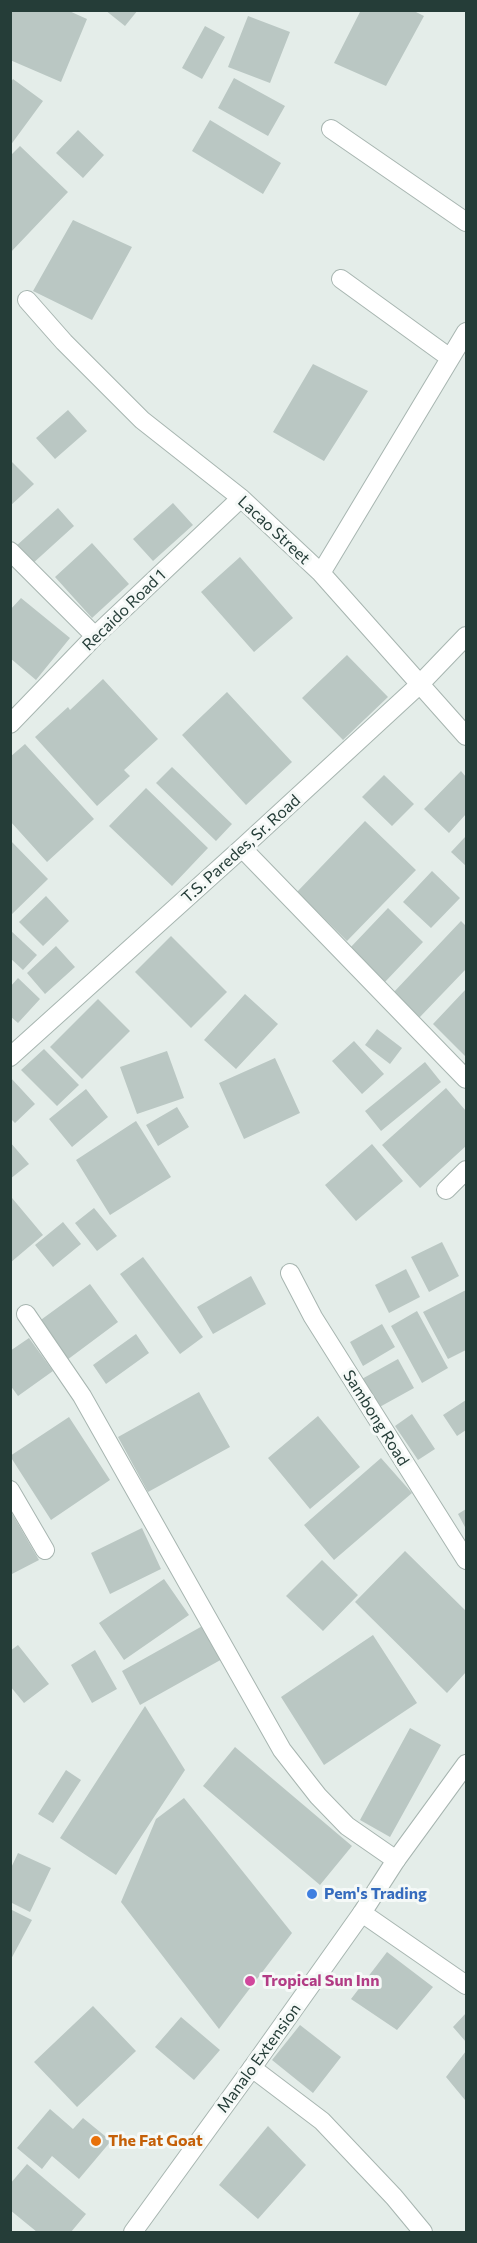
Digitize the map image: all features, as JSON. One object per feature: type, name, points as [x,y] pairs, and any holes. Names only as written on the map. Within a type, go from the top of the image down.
[{"type":"street","points":[[331,129],[466,222]]},
{"type":"street","points":[[341,279],[450,358]]},
{"type":"street","name":"Lacao Street","points":[[27,300],[64,342],[142,420],[241,498],[321,573],[466,736]]},
{"type":"street","points":[[321,573],[466,332]]},
{"type":"street","name":"Recaido Road 1","points":[[10,724],[95,636],[241,498]]},
{"type":"street","points":[[10,551],[95,636]]},
{"type":"street","name":"T.S. Paredes, Sr. Road","points":[[10,1057],[419,685],[466,636]]},
{"type":"street","points":[[242,848],[466,1078]]},
{"type":"street","points":[[446,1190],[466,1170]]},
{"type":"street","name":"Sambong Road","points":[[290,1273],[313,1317],[466,1560]]},
{"type":"street","points":[[27,1314],[82,1396],[282,1750],[318,1796],[347,1826],[396,1860]]},
{"type":"street","points":[[10,1490],[45,1550]]},
{"type":"street","name":"Manalo Extension","points":[[133,2232],[252,2068],[362,1913],[396,1860],[466,1764]]},
{"type":"street","points":[[362,1913],[466,1985]]},
{"type":"street","points":[[252,2068],[322,2121],[423,2232]]},
{"type":"building","points":[[10,10],[67,10],[87,19],[61,82],[10,60]]},
{"type":"building","points":[[105,10],[138,10],[125,26]]},
{"type":"building","points":[[361,10],[412,10],[424,16],[386,86],[334,63]]},
{"type":"building","points":[[248,16],[290,32],[270,83],[228,67]]},
{"type":"building","points":[[205,26],[225,37],[202,79],[182,68]]},
{"type":"building","points":[[234,78],[285,106],[268,136],[218,108]]},
{"type":"building","points":[[13,79],[43,101],[10,146],[10,83]]},
{"type":"building","points":[[210,120],[281,163],[263,194],[192,151]]},
{"type":"building","points":[[78,130],[104,155],[83,178],[56,153]]},
{"type":"building","points":[[20,146],[68,192],[10,253],[10,156]]},
{"type":"building","points":[[73,220],[132,247],[92,320],[33,291]]},
{"type":"building","points":[[313,364],[368,391],[324,461],[273,432]]},
{"type":"building","points":[[68,410],[87,431],[55,459],[36,438]]},
{"type":"building","points":[[10,460],[34,484],[10,506]]},
{"type":"building","points":[[173,503],[193,525],[153,561],[133,539]]},
{"type":"building","points":[[58,508],[74,526],[31,565],[15,547]]},
{"type":"building","points":[[92,543],[129,584],[92,618],[55,577]]},
{"type":"building","points":[[240,557],[293,618],[254,652],[201,592]]},
{"type":"building","points":[[21,598],[70,638],[36,680],[10,658],[10,610]]},
{"type":"building","points":[[347,655],[388,697],[343,740],[302,698]]},
{"type":"building","points":[[103,679],[158,739],[124,770],[130,776],[97,806],[35,737],[68,707],[70,710]]},
{"type":"building","points":[[227,692],[292,762],[246,805],[182,735]]},
{"type":"building","points":[[25,744],[94,819],[47,862],[10,821],[10,757]]},
{"type":"building","points":[[172,767],[232,824],[216,841],[156,783]]},
{"type":"building","points":[[461,771],[466,777],[466,814],[449,833],[424,809]]},
{"type":"building","points":[[384,775],[414,804],[392,826],[362,797]]},
{"type":"building","points":[[146,788],[208,848],[172,886],[109,826]]},
{"type":"building","points":[[365,821],[416,870],[347,941],[297,892]]},
{"type":"building","points":[[466,836],[466,866],[451,852]]},
{"type":"building","points":[[10,840],[48,879],[10,916]]},
{"type":"building","points":[[432,871],[460,898],[431,928],[403,902]]},
{"type":"building","points":[[46,896],[69,921],[43,946],[19,922]]},
{"type":"building","points":[[388,908],[423,942],[384,983],[349,949]]},
{"type":"building","points":[[461,921],[466,926],[466,969],[419,1018],[393,993]]},
{"type":"building","points":[[10,930],[37,955],[23,970],[10,958]]},
{"type":"building","points":[[171,936],[227,992],[191,1028],[135,972]]},
{"type":"building","points":[[56,946],[75,967],[45,994],[27,973]]},
{"type":"building","points":[[18,978],[40,999],[18,1023],[10,1016],[10,987]]},
{"type":"building","points":[[466,989],[466,1057],[433,1024]]},
{"type":"building","points":[[245,994],[278,1024],[236,1069],[204,1040]]},
{"type":"building","points":[[98,999],[130,1031],[82,1079],[50,1047]]},
{"type":"building","points":[[377,1029],[402,1048],[390,1064],[365,1045]]},
{"type":"building","points":[[354,1041],[384,1074],[362,1094],[332,1061]]},
{"type":"building","points":[[44,1049],[79,1085],[57,1106],[21,1070]]},
{"type":"building","points":[[167,1051],[184,1098],[137,1114],[120,1067]]},
{"type":"building","points":[[275,1058],[300,1113],[244,1139],[219,1083]]},
{"type":"building","points":[[425,1062],[441,1082],[381,1131],[365,1111]]},
{"type":"building","points":[[10,1077],[35,1104],[15,1123],[10,1118]]},
{"type":"building","points":[[446,1088],[466,1111],[466,1146],[420,1188],[382,1145]]},
{"type":"building","points":[[86,1089],[108,1117],[72,1147],[49,1119]]},
{"type":"building","points":[[177,1107],[189,1127],[158,1146],[146,1125]]},
{"type":"building","points":[[136,1121],[171,1177],[110,1215],[76,1160]]},
{"type":"building","points":[[10,1142],[29,1164],[10,1179]]},
{"type":"building","points":[[372,1144],[403,1181],[356,1221],[325,1185]]},
{"type":"building","points":[[12,1198],[43,1235],[10,1263],[10,1200]]},
{"type":"building","points":[[94,1208],[117,1236],[97,1251],[75,1223]]},
{"type":"building","points":[[63,1222],[81,1244],[53,1267],[35,1245]]},
{"type":"building","points":[[442,1242],[459,1276],[429,1292],[411,1257]]},
{"type":"building","points":[[143,1257],[203,1337],[180,1354],[120,1274]]},
{"type":"building","points":[[406,1269],[420,1297],[389,1313],[375,1285]]},
{"type":"building","points":[[251,1276],[266,1304],[213,1334],[197,1307]]},
{"type":"building","points":[[90,1284],[118,1322],[67,1360],[38,1322]]},
{"type":"building","points":[[466,1290],[466,1350],[448,1359],[423,1312]]},
{"type":"building","points":[[417,1311],[448,1368],[422,1383],[391,1326]]},
{"type":"building","points":[[382,1324],[395,1347],[363,1366],[350,1342]]},
{"type":"building","points":[[136,1334],[149,1353],[106,1384],[93,1365]]},
{"type":"building","points":[[29,1338],[53,1371],[18,1396],[10,1385],[10,1351]]},
{"type":"building","points":[[398,1359],[414,1388],[376,1409],[360,1380]]},
{"type":"building","points":[[199,1392],[230,1447],[148,1492],[118,1437]]},
{"type":"building","points":[[466,1400],[466,1430],[457,1436],[443,1415]]},
{"type":"building","points":[[412,1414],[435,1449],[418,1460],[395,1426]]},
{"type":"building","points":[[318,1416],[360,1467],[310,1509],[268,1458]]},
{"type":"building","points":[[69,1417],[110,1480],[51,1520],[10,1456]]},
{"type":"building","points":[[381,1458],[412,1493],[334,1560],[304,1525]]},
{"type":"building","points":[[466,1509],[466,1529],[458,1514]]},
{"type":"building","points":[[10,1510],[39,1560],[10,1575]]},
{"type":"building","points":[[142,1528],[161,1569],[110,1594],[91,1553]]},
{"type":"building","points":[[405,1551],[466,1611],[466,1672],[447,1693],[355,1602]]},
{"type":"building","points":[[322,1560],[358,1595],[323,1631],[286,1596]]},
{"type":"building","points":[[164,1579],[189,1615],[124,1660],[99,1623]]},
{"type":"building","points":[[206,1624],[224,1658],[140,1705],[122,1671]]},
{"type":"building","points":[[373,1635],[417,1703],[324,1765],[281,1697]]},
{"type":"building","points":[[18,1645],[49,1684],[24,1703],[10,1686],[10,1651]]},
{"type":"building","points":[[95,1650],[117,1689],[92,1703],[71,1665]]},
{"type":"building","points":[[145,1706],[185,1770],[116,1875],[60,1838]]},
{"type":"building","points":[[410,1728],[441,1745],[390,1837],[360,1820]]},
{"type":"building","points":[[235,1747],[352,1846],[320,1885],[203,1786]]},
{"type":"building","points":[[66,1770],[81,1780],[53,1823],[38,1814]]},
{"type":"building","points":[[184,1798],[292,1933],[219,2029],[121,1902],[156,1819]]},
{"type":"building","points":[[18,1853],[51,1868],[30,1912],[10,1902],[10,1870]]},
{"type":"building","points":[[10,1909],[32,1920],[10,1961]]},
{"type":"building","points":[[387,1952],[433,1987],[397,2030],[351,1999]]},
{"type":"building","points":[[93,2006],[136,2051],[77,2107],[34,2062]]},
{"type":"building","points":[[466,2013],[466,2042],[453,2027]]},
{"type":"building","points":[[181,2017],[220,2050],[194,2080],[155,2047]]},
{"type":"building","points":[[300,2025],[341,2057],[313,2093],[272,2060]]},
{"type":"building","points":[[466,2051],[466,2098],[465,2100],[446,2077]]},
{"type":"building","points":[[50,2109],[73,2129],[83,2118],[111,2141],[79,2179],[52,2156],[42,2169],[17,2148]]},
{"type":"building","points":[[268,2126],[306,2165],[258,2219],[219,2185]]},
{"type":"building","points":[[27,2164],[86,2214],[71,2232],[37,2232],[10,2210],[10,2184]]},
{"type":"place","name":"Pem's Trading","points":[[312,1894]]},
{"type":"place","name":"Tropical Sun Inn","points":[[250,1981]]},
{"type":"place","name":"The Fat Goat","points":[[96,2141]]}]
